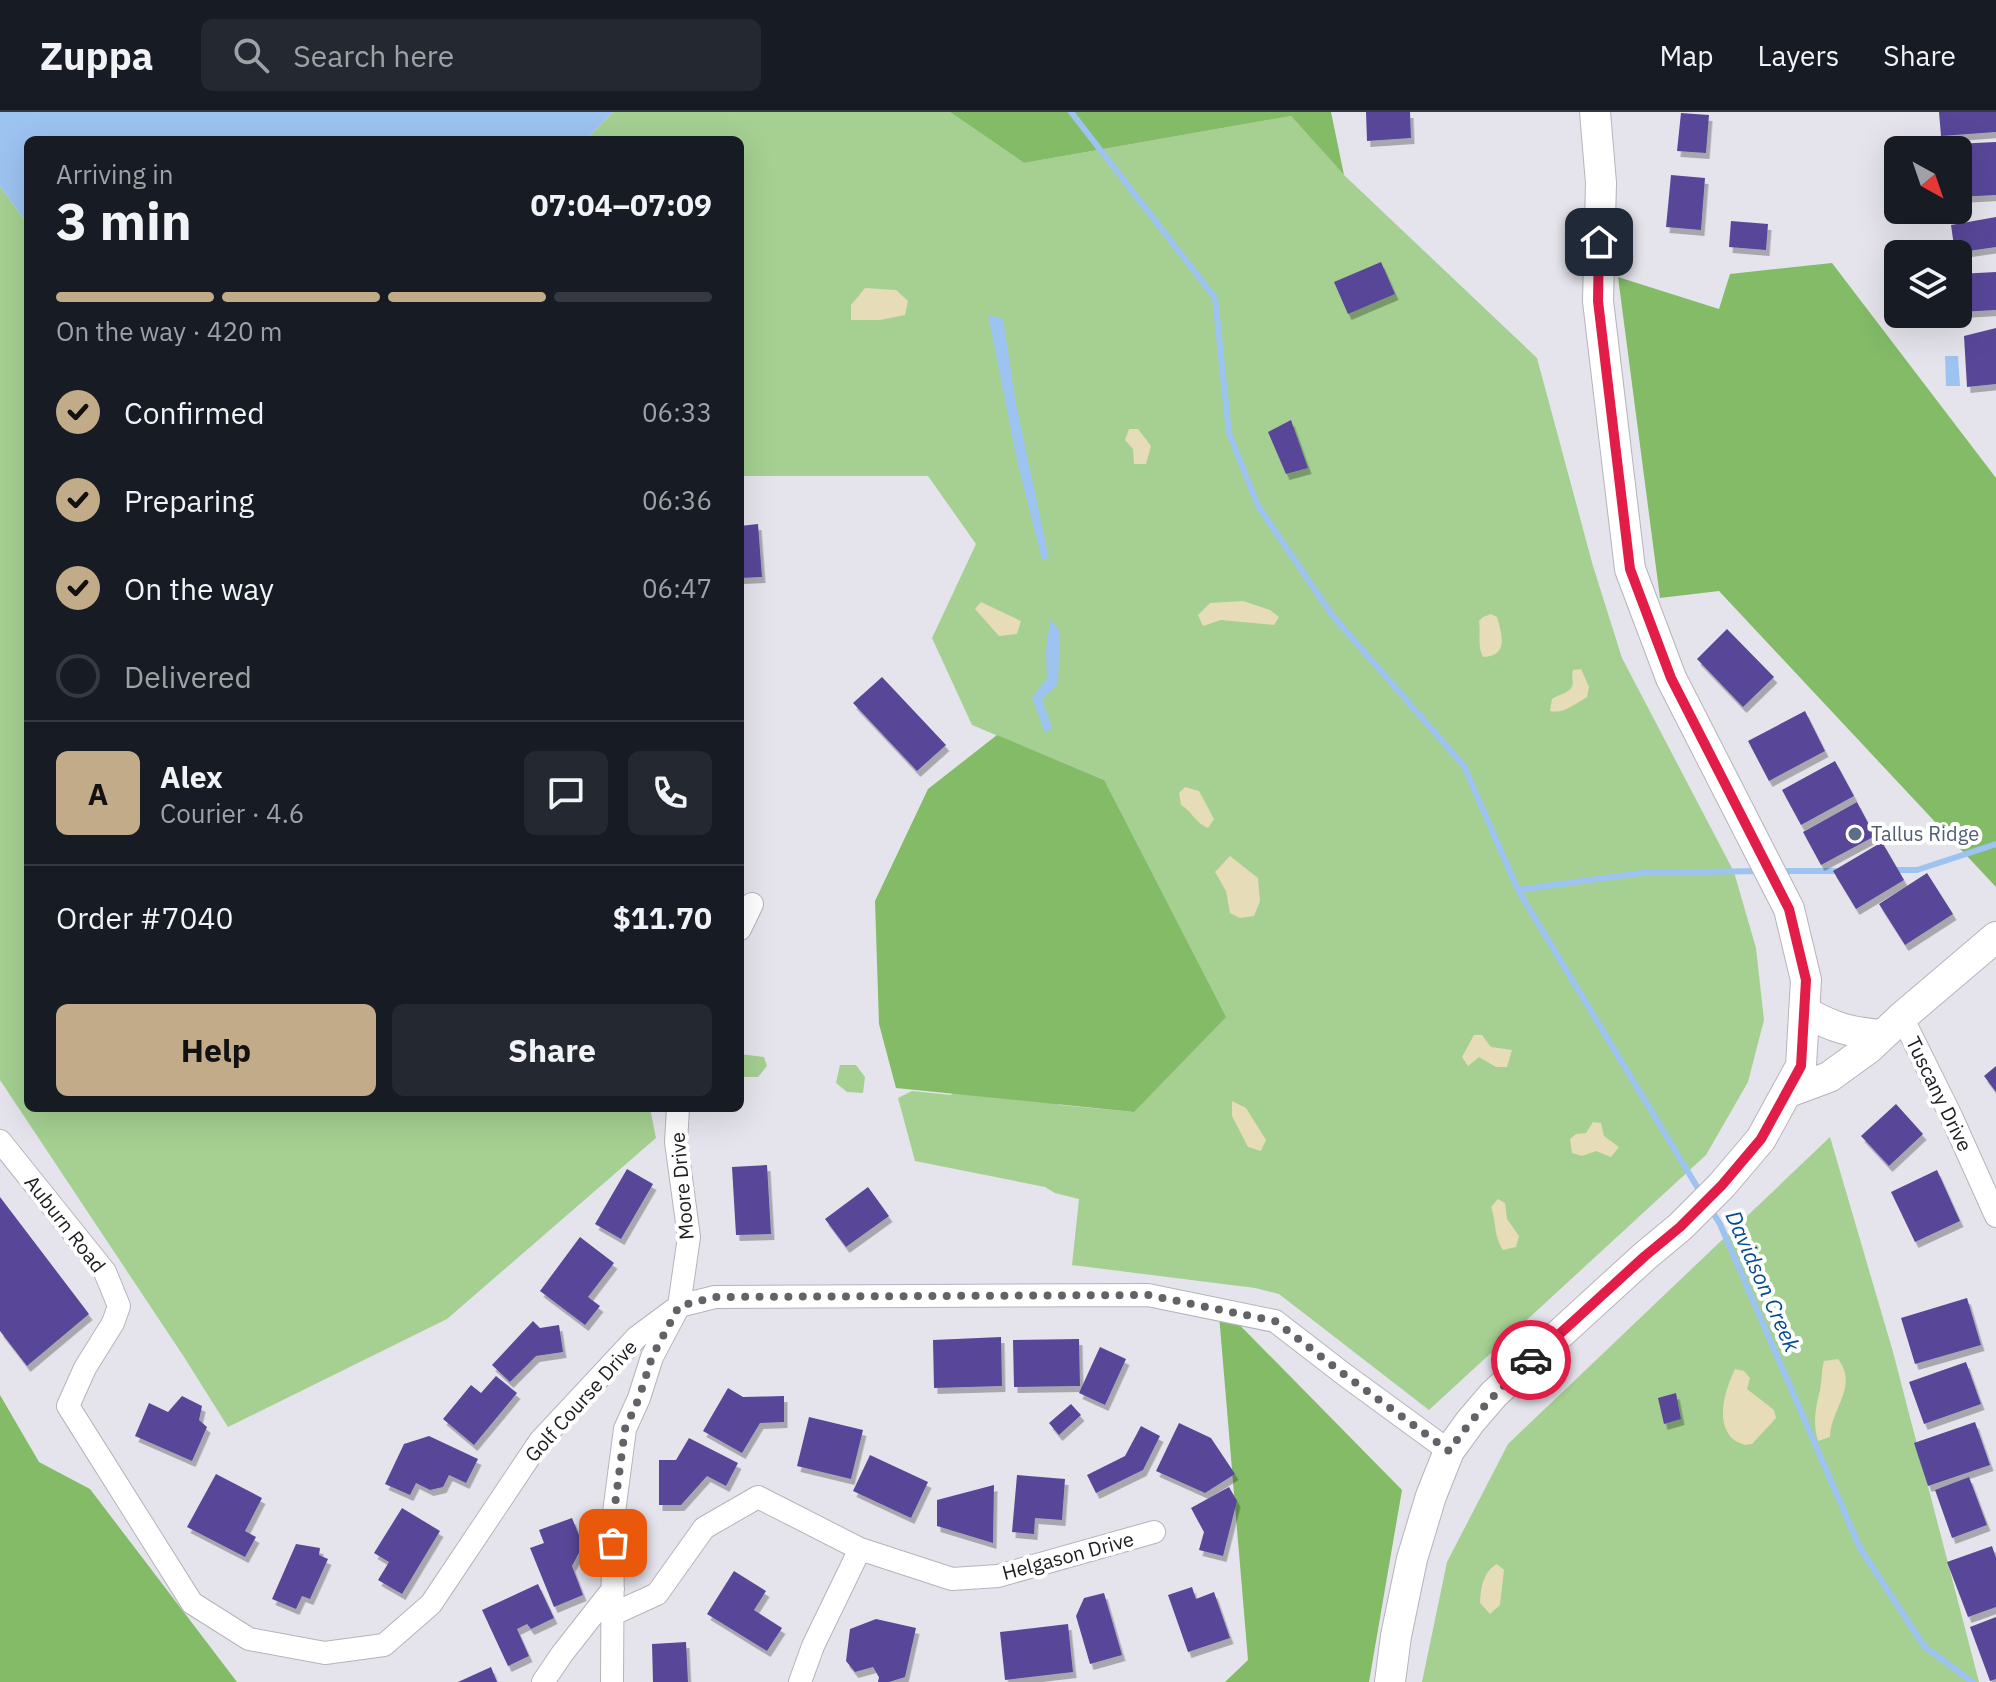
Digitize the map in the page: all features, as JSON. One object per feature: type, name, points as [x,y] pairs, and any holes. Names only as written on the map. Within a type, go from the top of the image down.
[{"type":"main road","points":[[1390,1682],[1412,1559],[1431,1496],[1449,1451],[1494,1394],[1680,1227],[1722,1185],[1761,1139],[1801,1066],[1806,980],[1789,909],[1671,678],[1630,569],[1598,301],[1601,183],[1595,112]]},
{"type":"main road","points":[[1786,1093],[1829,1077],[1869,1048],[1996,937]]},
{"type":"main road","points":[[1804,1011],[1827,1024],[1856,1033],[1892,1026]]},
{"type":"street","points":[[744,921],[752,904]]},
{"type":"street","name":"Tuscany Drive","points":[[1892,1026],[1951,1116],[1996,1216]]},
{"type":"street","name":"Moore Drive","points":[[612,1682],[613,1520],[625,1429],[652,1357],[679,1306],[689,1237],[676,1142],[678,1112]]},
{"type":"street","name":"Auburn Road","points":[[0,1141],[105,1272],[119,1306],[68,1406],[114,1478]]},
{"type":"street","name":"Golf Course Drive","points":[[114,1478],[192,1603],[249,1639],[325,1653],[384,1645],[431,1604],[540,1441],[637,1337],[679,1306],[715,1297],[1148,1295],[1275,1321],[1449,1451]]},
{"type":"street","name":"Helgason Drive","points":[[613,1614],[657,1594],[704,1528],[758,1497],[860,1549],[952,1579],[998,1576],[1154,1532]]},
{"type":"street","points":[[800,1682],[813,1646],[860,1549]]},
{"type":"street","points":[[543,1682],[613,1589]]},
{"type":"green space","points":[[613,112],[950,112],[1024,163],[1291,116],[1344,175],[1537,358],[1593,566],[1622,658],[1734,872],[1756,948],[1764,1020],[1748,1082],[1706,1155],[1429,1410],[1279,1294],[1255,1288],[1072,1265],[1079,1199],[1045,1187],[915,1161],[898,1098],[912,1091],[951,1095],[959,1085],[1032,1091],[1060,1105],[1134,1112],[1104,780],[972,725],[932,638],[976,544],[928,476],[744,476],[744,136],[589,136]]},
{"type":"green space","points":[[950,112],[1331,112],[1344,175],[1291,116],[1024,163]]},
{"type":"green space","points":[[0,186],[24,219],[24,1112],[651,1112],[656,1138],[447,1319],[228,1427],[0,1080]]},
{"type":"green space","points":[[1832,263],[1996,478],[1996,887],[1719,591],[1660,598],[1618,277],[1719,309],[1730,274]]},
{"type":"green space","points":[[997,735],[1104,780],[1226,1017],[1134,1112],[896,1088],[879,1024],[875,901],[928,789]]},
{"type":"green space","points":[[744,1054],[764,1057],[767,1066],[758,1077],[744,1077]]},
{"type":"green space","points":[[840,1065],[856,1065],[865,1077],[863,1093],[847,1092],[836,1083]]},
{"type":"green space","points":[[1830,1137],[1893,1352],[1979,1682],[1422,1682],[1447,1562],[1508,1444]]},
{"type":"green space","points":[[1218,1303],[1402,1490],[1369,1682],[1225,1682],[1248,1660]]},
{"type":"green space","points":[[0,1395],[39,1462],[90,1489],[237,1682],[0,1682]]},
{"type":"sand","points":[[865,288],[896,290],[908,301],[905,315],[880,320],[851,320],[851,305]]},
{"type":"sand","points":[[1129,429],[1138,429],[1151,446],[1146,464],[1134,464],[1133,449],[1125,440]]},
{"type":"sand","points":[[1243,601],[1270,610],[1279,617],[1274,625],[1221,620],[1203,626],[1198,615],[1210,603]]},
{"type":"sand","points":[[981,602],[1021,621],[1017,634],[999,636],[975,609]]},
{"type":"sand","points":[[1491,614],[1497,617],[1502,643],[1497,653],[1483,657],[1479,621]]},
{"type":"sand","points":[[1581,669],[1589,687],[1587,697],[1565,710],[1550,711],[1552,699],[1572,687],[1573,670]]},
{"type":"sand","points":[[1185,787],[1199,791],[1214,819],[1208,828],[1181,805],[1179,793]]},
{"type":"sand","points":[[1230,856],[1258,878],[1260,901],[1254,916],[1240,918],[1230,913],[1226,891],[1215,872]]},
{"type":"sand","points":[[1474,1035],[1482,1035],[1491,1047],[1512,1050],[1507,1067],[1496,1067],[1479,1057],[1468,1066],[1462,1057]]},
{"type":"sand","points":[[1232,1101],[1246,1108],[1266,1140],[1261,1151],[1248,1147],[1232,1116]]},
{"type":"sand","points":[[1593,1122],[1601,1123],[1604,1136],[1619,1147],[1611,1157],[1596,1151],[1582,1156],[1572,1153],[1570,1139],[1576,1134],[1586,1133]]},
{"type":"sand","points":[[1498,1199],[1505,1203],[1507,1219],[1519,1236],[1516,1247],[1503,1250],[1498,1239],[1491,1207]]},
{"type":"sand","points":[[1838,1359],[1844,1369],[1845,1388],[1830,1437],[1818,1441],[1815,1418],[1824,1361]]},
{"type":"sand","points":[[1735,1369],[1744,1371],[1750,1378],[1747,1389],[1774,1410],[1776,1418],[1752,1444],[1745,1445],[1734,1440],[1724,1424],[1725,1395]]},
{"type":"sand","points":[[1497,1564],[1504,1570],[1500,1605],[1490,1614],[1480,1603],[1481,1591],[1486,1576]]},
{"type":"water","points":[[0,112],[613,112],[589,136],[24,136],[24,219],[0,186]]},
{"type":"water","points":[[988,315],[1003,319],[1016,404],[1049,558],[1042,559],[1018,465]]},
{"type":"water","points":[[1945,356],[1958,356],[1960,386],[1946,386]]},
{"type":"water","points":[[1050,620],[1060,630],[1058,684],[1042,699],[1052,728],[1045,733],[1032,698],[1047,678]]},
{"type":"building","points":[[1366,112],[1410,112],[1411,138],[1367,141]]},
{"type":"building","points":[[1939,112],[1996,112],[1996,132],[1941,136]]},
{"type":"building","points":[[1681,113],[1709,115],[1706,153],[1677,151]]},
{"type":"building","points":[[1996,142],[1996,195],[1972,196],[1972,143]]},
{"type":"building","points":[[1671,175],[1705,178],[1701,230],[1666,227]]},
{"type":"building","points":[[1996,217],[1996,247],[1972,251],[1972,240],[1953,240],[1951,225],[1972,224],[1972,221]]},
{"type":"building","points":[[1731,221],[1768,224],[1766,250],[1729,247]]},
{"type":"building","points":[[1381,262],[1395,294],[1348,314],[1334,282]]},
{"type":"building","points":[[1996,272],[1996,310],[1972,311],[1972,273]]},
{"type":"building","points":[[1996,328],[1996,384],[1967,387],[1964,336]]},
{"type":"building","points":[[1291,420],[1308,468],[1286,474],[1268,432]]},
{"type":"building","points":[[758,524],[762,577],[744,578],[744,526]]},
{"type":"building","points":[[1727,629],[1774,677],[1743,707],[1697,659]]},
{"type":"building","points":[[882,677],[946,745],[917,771],[853,703]]},
{"type":"building","points":[[1805,711],[1825,751],[1769,781],[1748,741]]},
{"type":"building","points":[[1835,761],[1854,796],[1801,825],[1782,790]]},
{"type":"building","points":[[1857,802],[1875,836],[1821,865],[1803,832]]},
{"type":"building","points":[[1882,842],[1904,880],[1856,909],[1833,871]]},
{"type":"building","points":[[1927,873],[1953,914],[1905,945],[1879,904]]},
{"type":"building","points":[[1996,1066],[1996,1092],[1984,1076]]},
{"type":"building","points":[[1896,1104],[1923,1134],[1889,1166],[1861,1136]]},
{"type":"building","points":[[767,1165],[771,1234],[736,1235],[732,1167]]},
{"type":"building","points":[[627,1169],[653,1184],[621,1239],[595,1224]]},
{"type":"building","points":[[1937,1170],[1960,1221],[1915,1242],[1891,1192]]},
{"type":"building","points":[[868,1187],[889,1216],[846,1247],[825,1219]]},
{"type":"building","points":[[0,1197],[89,1314],[27,1366],[0,1331]]},
{"type":"building","points":[[580,1237],[614,1263],[588,1297],[600,1306],[585,1325],[540,1291]]},
{"type":"building","points":[[1967,1298],[1981,1345],[1915,1364],[1901,1318]]},
{"type":"building","points":[[533,1321],[540,1328],[559,1325],[563,1352],[536,1356],[510,1382],[492,1365]]},
{"type":"building","points":[[1001,1337],[1002,1386],[934,1388],[933,1340]]},
{"type":"building","points":[[1079,1339],[1080,1386],[1014,1387],[1013,1340]]},
{"type":"building","points":[[1100,1347],[1126,1359],[1105,1405],[1079,1393]]},
{"type":"building","points":[[1966,1362],[1981,1404],[1924,1424],[1909,1382]]},
{"type":"building","points":[[496,1376],[517,1393],[474,1445],[443,1419],[471,1385],[481,1393]]},
{"type":"building","points":[[728,1388],[743,1397],[784,1396],[784,1422],[760,1423],[742,1453],[703,1431]]},
{"type":"building","points":[[1676,1393],[1681,1419],[1664,1424],[1658,1398]]},
{"type":"building","points":[[182,1396],[202,1406],[199,1420],[207,1427],[192,1461],[135,1436],[149,1403],[168,1412]]},
{"type":"building","points":[[1071,1404],[1081,1415],[1059,1435],[1049,1423]]},
{"type":"building","points":[[809,1417],[863,1430],[851,1479],[797,1466]]},
{"type":"building","points":[[1975,1422],[1990,1465],[1928,1486],[1914,1443]]},
{"type":"building","points":[[1179,1423],[1211,1438],[1235,1474],[1205,1493],[1156,1471]]},
{"type":"building","points":[[1141,1426],[1160,1436],[1143,1470],[1096,1493],[1087,1475],[1125,1456]]},
{"type":"building","points":[[429,1436],[478,1459],[466,1483],[449,1475],[443,1487],[430,1490],[416,1483],[410,1495],[385,1484],[404,1444]]},
{"type":"building","points":[[689,1438],[738,1463],[726,1486],[707,1476],[681,1505],[659,1505],[659,1460],[676,1460]]},
{"type":"building","points":[[870,1455],[928,1482],[911,1518],[853,1491]]},
{"type":"building","points":[[216,1474],[262,1498],[245,1531],[256,1537],[245,1557],[187,1527]]},
{"type":"building","points":[[1017,1475],[1065,1479],[1062,1520],[1035,1518],[1034,1534],[1012,1532]]},
{"type":"building","points":[[1969,1477],[1987,1525],[1952,1538],[1935,1490]]},
{"type":"building","points":[[994,1485],[993,1543],[937,1526],[937,1500]]},
{"type":"building","points":[[1229,1487],[1237,1501],[1223,1556],[1199,1550],[1204,1532],[1191,1508]]},
{"type":"building","points":[[402,1508],[440,1531],[402,1594],[378,1580],[389,1562],[374,1553]]},
{"type":"building","points":[[572,1518],[583,1545],[572,1566],[583,1595],[554,1607],[530,1548],[544,1543],[539,1530]]},
{"type":"building","points":[[296,1544],[320,1548],[319,1555],[328,1559],[310,1599],[302,1596],[296,1609],[272,1599]]},
{"type":"building","points":[[1992,1546],[1996,1558],[1996,1607],[1968,1617],[1947,1562]]},
{"type":"building","points":[[734,1571],[766,1591],[754,1610],[782,1628],[767,1651],[707,1614]]},
{"type":"building","points":[[538,1584],[554,1618],[531,1629],[527,1624],[517,1629],[529,1656],[508,1666],[482,1610]]},
{"type":"building","points":[[1192,1587],[1196,1599],[1214,1592],[1230,1638],[1188,1652],[1168,1595]]},
{"type":"building","points":[[1104,1593],[1122,1655],[1090,1664],[1076,1616],[1084,1598]]},
{"type":"building","points":[[1996,1617],[1996,1679],[1990,1681],[1970,1627]]},
{"type":"building","points":[[876,1619],[916,1628],[905,1677],[878,1682],[879,1677],[873,1667],[855,1672],[846,1661],[850,1629]]},
{"type":"building","points":[[1068,1624],[1073,1672],[1005,1680],[1000,1632]]},
{"type":"building","points":[[686,1642],[688,1682],[653,1682],[652,1644]]},
{"type":"building","points":[[491,1667],[497,1682],[458,1682]]},
{"type":"waterway","points":[[1071,112],[1215,298],[1229,433],[1258,506],[1332,615],[1464,766],[1518,890],[1702,1195]]},
{"type":"waterway","points":[[1892,870],[1917,870],[1996,844]]},
{"type":"waterway","points":[[1518,890],[1641,873],[1761,871]]},
{"type":"waterway","points":[[1780,871],[1841,871]]},
{"type":"waterway","name":"Davidson Creek","points":[[1710,1208],[1720,1224],[1860,1548],[1924,1646],[1972,1682]]},
{"type":"way so far","points":[[613,1543],[613,1520],[625,1429],[652,1357],[679,1306],[715,1297],[1148,1295],[1275,1321],[1449,1451],[1494,1394],[1531,1360]]},
{"type":"place","name":"Tallus Ridge","points":[[1855,834]]},
{"type":"route","points":[[1531,1360],[1680,1227],[1722,1185],[1761,1139],[1801,1066],[1806,980],[1789,909],[1671,678],[1630,569],[1598,301],[1599,242]]}]
